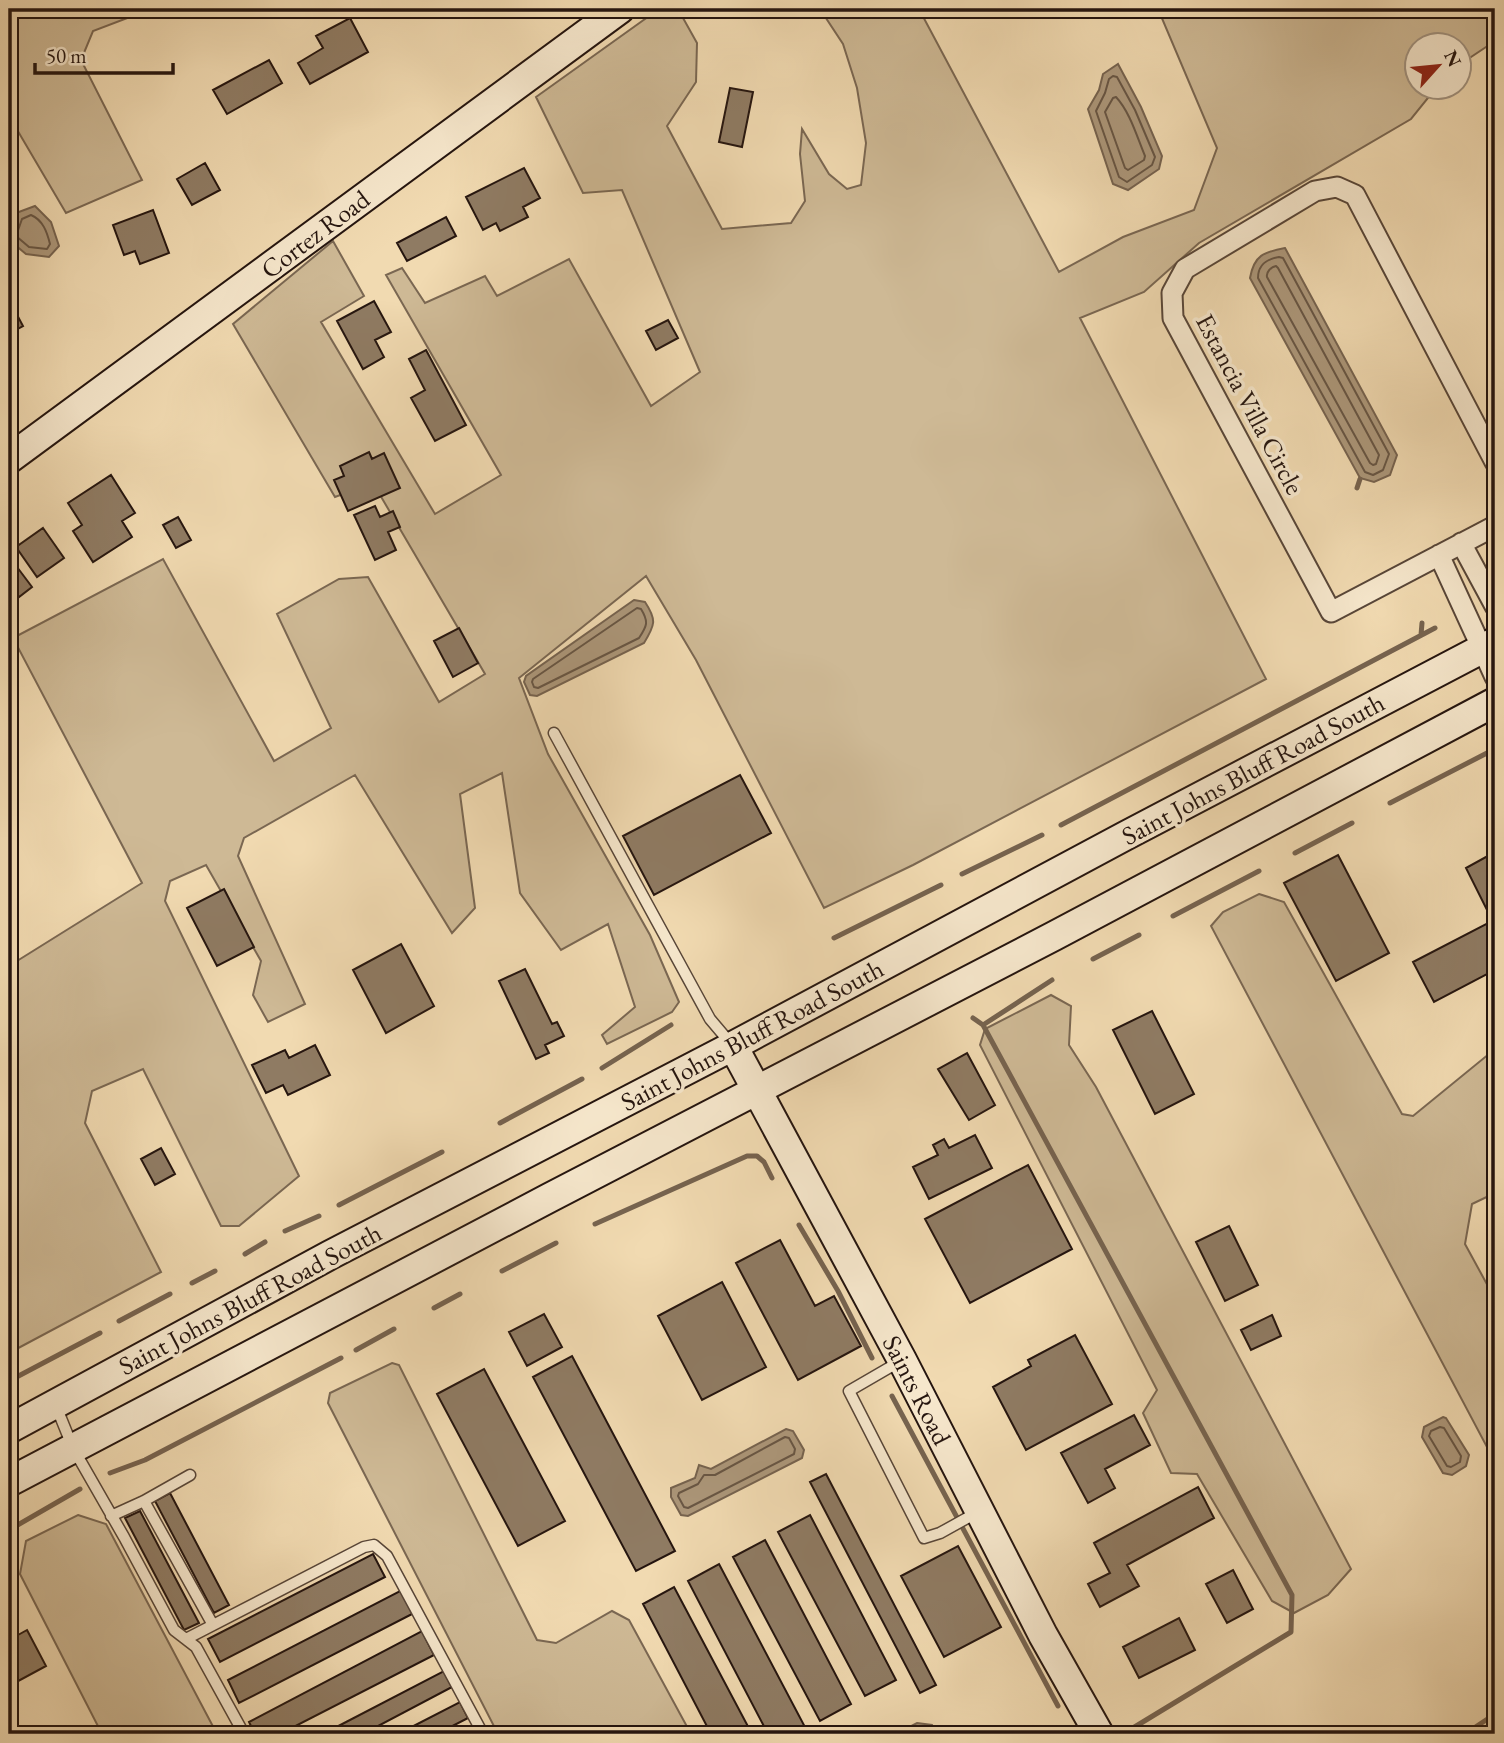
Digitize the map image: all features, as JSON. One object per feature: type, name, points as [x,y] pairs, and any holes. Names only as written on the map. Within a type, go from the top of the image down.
[{"type":"main road","name":"Cortez Road","points":[[9,459],[620,9]]},
{"type":"main road","name":"Saint Johns Bluff Road South","points":[[9,1429],[330,1255],[733,1046],[1113,842],[1488,646]]},
{"type":"main road","name":"Saint Johns Bluff Road South","points":[[9,1482],[1079,923],[1495,702]]},
{"type":"main road","name":"Saints Road","points":[[733,1046],[1099,1734]]},
{"type":"street","name":"Estancia Villa Circle","points":[[1495,462],[1355,195],[1337,187],[1315,191],[1185,269],[1172,293],[1173,318],[1331,612],[1495,526]]},
{"type":"street","points":[[1461,543],[1495,606]]},
{"type":"street","points":[[1439,555],[1488,646],[1495,677]]},
{"type":"lane","points":[[554,733],[710,1018],[733,1046]]},
{"type":"lane","points":[[902,1360],[849,1391],[924,1538],[940,1533],[980,1511]]},
{"type":"lane","points":[[56,1404],[73,1448],[174,1630],[196,1647],[244,1734]]},
{"type":"lane","points":[[111,1516],[190,1475]]},
{"type":"lane","points":[[144,1501],[214,1625]]},
{"type":"lane","points":[[186,1640],[364,1547],[374,1545],[387,1556],[483,1734]]},
{"type":"shaded area","points":[[9,9],[151,9],[93,31],[81,60],[142,180],[66,213],[9,116]]},
{"type":"shaded area","points":[[659,9],[678,9],[697,43],[696,82],[667,126],[722,229],[791,223],[805,201],[800,154],[802,129],[829,174],[847,189],[861,185],[866,143],[857,88],[843,44],[820,9],[919,9],[1059,272],[1123,237],[1194,210],[1217,148],[1158,9],[1495,9],[1495,41],[1472,56],[1472,32],[1402,32],[1402,102],[1425,102],[1411,119],[1199,243],[1144,292],[1080,318],[1266,679],[913,865],[824,908],[696,660],[646,576],[519,678],[548,754],[650,935],[679,1002],[672,1012],[607,1044],[602,1035],[635,1007],[608,924],[561,950],[520,893],[502,773],[460,794],[475,908],[452,933],[355,775],[244,838],[238,856],[305,1004],[268,1022],[253,995],[261,961],[206,865],[170,881],[165,901],[299,1176],[239,1226],[221,1226],[143,1069],[92,1091],[85,1123],[161,1272],[9,1353],[9,966],[142,883],[13,638],[163,559],[274,761],[331,728],[277,614],[339,579],[368,577],[439,702],[485,674],[373,483],[335,497],[233,324],[333,241],[364,296],[321,322],[435,514],[501,475],[386,275],[402,268],[425,303],[485,276],[497,296],[569,259],[651,406],[700,372],[622,190],[583,193],[536,97]]},
{"type":"shaded area","points":[[1259,894],[1284,902],[1402,1114],[1413,1116],[1495,1049],[1495,1193],[1472,1204],[1465,1244],[1495,1299],[1495,1456],[1488,1449],[1211,926],[1223,912]]},
{"type":"shaded area","points":[[1051,995],[1071,1006],[1069,1045],[1096,1087],[1351,1569],[1328,1595],[1294,1613],[1272,1601],[1197,1474],[1171,1473],[1143,1413],[1157,1390],[980,1045],[985,1029]]},
{"type":"shaded area","points":[[392,1363],[399,1365],[537,1640],[556,1643],[612,1611],[629,1620],[691,1734],[498,1734],[328,1403],[330,1393]]},
{"type":"shaded area","points":[[78,1515],[106,1524],[217,1734],[102,1734],[20,1574],[26,1541]]},
{"type":"water","points":[[1118,64],[1141,107],[1162,156],[1159,169],[1128,190],[1113,184],[1088,109],[1099,90],[1103,74]]},
{"type":"water","points":[[35,206],[51,222],[59,246],[49,257],[26,254],[9,240],[16,213]]},
{"type":"water","points":[[1285,248],[1397,455],[1390,475],[1374,482],[1360,478],[1250,278],[1257,259],[1271,251]]},
{"type":"water","points":[[634,600],[645,602],[653,618],[652,627],[644,643],[537,696],[530,695],[524,682],[526,676]]},
{"type":"water","points":[[1443,1417],[1469,1455],[1466,1466],[1452,1475],[1443,1473],[1422,1437],[1424,1427]]},
{"type":"water","points":[[786,1429],[793,1431],[804,1450],[802,1458],[688,1516],[681,1515],[671,1497],[671,1488],[695,1478],[699,1465],[711,1469]]},
{"type":"water","points":[[917,1723],[932,1725],[938,1734],[896,1734]]},
{"type":"building","points":[[350,18],[368,52],[310,84],[298,63],[323,48],[316,36]]},
{"type":"building","points":[[269,60],[282,83],[227,114],[213,90]]},
{"type":"building","points":[[730,88],[753,92],[742,147],[719,142]]},
{"type":"building","points":[[205,163],[220,190],[192,205],[177,179]]},
{"type":"building","points":[[524,168],[540,198],[523,207],[528,217],[500,231],[496,223],[483,230],[466,197]]},
{"type":"building","points":[[153,210],[169,253],[140,264],[135,251],[124,255],[113,225]]},
{"type":"building","points":[[446,217],[456,236],[407,261],[397,243]]},
{"type":"building","points":[[374,301],[391,332],[375,340],[384,357],[363,369],[337,321]]},
{"type":"building","points":[[15,311],[23,326],[14,331],[17,336],[9,340],[9,314]]},
{"type":"building","points":[[668,320],[678,338],[656,350],[646,331]]},
{"type":"building","points":[[426,350],[466,425],[435,441],[411,398],[425,390],[409,359]]},
{"type":"building","points":[[369,452],[372,459],[384,453],[400,488],[348,511],[334,480],[344,476],[340,466]]},
{"type":"building","points":[[111,475],[135,513],[122,521],[132,537],[93,562],[73,531],[82,525],[68,503]]},
{"type":"building","points":[[375,506],[380,517],[393,511],[400,527],[388,532],[396,550],[375,560],[354,515]]},
{"type":"building","points":[[178,517],[191,540],[176,548],[163,525]]},
{"type":"building","points":[[43,528],[64,558],[37,577],[16,547]]},
{"type":"building","points":[[11,559],[32,587],[19,597],[9,584]]},
{"type":"building","points":[[459,628],[478,663],[453,677],[434,641]]},
{"type":"building","points":[[740,775],[771,833],[654,895],[623,836]]},
{"type":"building","points":[[1495,852],[1495,911],[1489,914],[1466,868]]},
{"type":"building","points":[[1338,855],[1389,953],[1336,981],[1284,883]]},
{"type":"building","points":[[224,889],[254,947],[217,966],[187,908]]},
{"type":"building","points":[[1490,922],[1495,932],[1495,970],[1434,1002],[1413,962]]},
{"type":"building","points":[[401,944],[434,1006],[386,1033],[353,970]]},
{"type":"building","points":[[525,969],[552,1024],[557,1022],[564,1036],[545,1045],[549,1053],[536,1059],[499,981]]},
{"type":"building","points":[[1152,1011],[1194,1094],[1155,1114],[1113,1030]]},
{"type":"building","points":[[315,1045],[330,1075],[288,1095],[283,1085],[266,1093],[252,1065],[285,1050],[289,1058]]},
{"type":"building","points":[[967,1053],[995,1105],[969,1120],[938,1069]]},
{"type":"building","points":[[975,1135],[992,1168],[929,1199],[913,1167],[938,1155],[933,1145],[944,1139],[949,1148]]},
{"type":"building","points":[[161,1148],[175,1174],[155,1185],[141,1159]]},
{"type":"building","points":[[1028,1165],[1072,1249],[970,1303],[925,1219]]},
{"type":"building","points":[[1229,1226],[1258,1285],[1225,1301],[1196,1242]]},
{"type":"building","points":[[780,1240],[815,1306],[834,1296],[861,1346],[798,1380],[736,1263]]},
{"type":"building","points":[[722,1282],[766,1367],[702,1400],[658,1316]]},
{"type":"building","points":[[544,1314],[562,1347],[527,1366],[509,1332]]},
{"type":"building","points":[[1272,1315],[1281,1336],[1251,1350],[1241,1330]]},
{"type":"building","points":[[1075,1335],[1112,1404],[1026,1450],[993,1387],[1031,1366],[1028,1360]]},
{"type":"building","points":[[572,1356],[675,1551],[636,1571],[533,1377]]},
{"type":"building","points":[[484,1369],[565,1521],[518,1546],[437,1394]]},
{"type":"building","points":[[1134,1415],[1150,1445],[1105,1469],[1115,1488],[1088,1503],[1061,1453]]},
{"type":"building","points":[[826,1474],[936,1685],[920,1693],[810,1482]]},
{"type":"building","points":[[1198,1487],[1214,1518],[1127,1565],[1139,1586],[1100,1607],[1088,1584],[1110,1573],[1094,1543]]},
{"type":"building","points":[[170,1493],[229,1605],[214,1613],[155,1501]]},
{"type":"building","points":[[140,1511],[199,1623],[184,1630],[125,1518]]},
{"type":"building","points":[[810,1515],[896,1680],[865,1696],[778,1532]]},
{"type":"building","points":[[765,1540],[851,1704],[820,1721],[733,1557]]},
{"type":"building","points":[[958,1546],[1001,1627],[944,1657],[901,1576]]},
{"type":"building","points":[[373,1554],[385,1577],[220,1662],[208,1639]]},
{"type":"building","points":[[719,1564],[806,1729],[795,1734],[768,1734],[688,1581]]},
{"type":"building","points":[[1233,1570],[1253,1609],[1227,1623],[1206,1584]]},
{"type":"building","points":[[674,1587],[752,1734],[711,1734],[643,1604]]},
{"type":"building","points":[[402,1590],[414,1613],[239,1703],[228,1680]]},
{"type":"building","points":[[1179,1618],[1195,1650],[1139,1678],[1123,1647]]},
{"type":"building","points":[[27,1630],[46,1666],[9,1686],[9,1640]]},
{"type":"building","points":[[422,1631],[434,1655],[280,1734],[255,1734],[249,1722]]},
{"type":"building","points":[[444,1671],[452,1687],[363,1734],[323,1734]]},
{"type":"building","points":[[460,1702],[468,1718],[437,1734],[398,1734]]},
{"type":"waterway","points":[[1357,488],[1360,479]]},
{"type":"waterway","points":[[1421,635],[1422,623]]},
{"type":"waterway","points":[[1061,825],[1435,628]]},
{"type":"waterway","points":[[1390,803],[1489,752]]},
{"type":"waterway","points":[[1295,853],[1352,823]]},
{"type":"waterway","points":[[962,874],[1042,835]]},
{"type":"waterway","points":[[1173,916],[1259,871]]},
{"type":"waterway","points":[[834,938],[941,885]]},
{"type":"waterway","points":[[1093,959],[1139,935]]},
{"type":"waterway","points":[[973,1018],[983,1025],[1052,980]]},
{"type":"waterway","points":[[602,1068],[671,1025]]},
{"type":"waterway","points":[[983,1025],[1292,1595],[1291,1632],[1123,1734]]},
{"type":"waterway","points":[[500,1123],[582,1079]]},
{"type":"waterway","points":[[339,1205],[442,1152]]},
{"type":"waterway","points":[[595,1224],[747,1156],[757,1156],[764,1162],[772,1178]]},
{"type":"waterway","points":[[285,1231],[319,1216]]},
{"type":"waterway","points":[[799,1225],[838,1291],[872,1358]]},
{"type":"waterway","points":[[245,1254],[265,1242]]},
{"type":"waterway","points":[[502,1271],[556,1243]]},
{"type":"waterway","points":[[192,1283],[215,1271]]},
{"type":"waterway","points":[[119,1321],[170,1294]]},
{"type":"waterway","points":[[434,1308],[460,1294]]},
{"type":"waterway","points":[[356,1350],[394,1329]]},
{"type":"waterway","points":[[9,1381],[100,1333]]},
{"type":"waterway","points":[[110,1473],[145,1460],[341,1358]]},
{"type":"waterway","points":[[892,1396],[1058,1706]]},
{"type":"waterway","points":[[9,1530],[80,1489]]},
{"type":"waterway","points":[[1465,1734],[1495,1714]]}]
